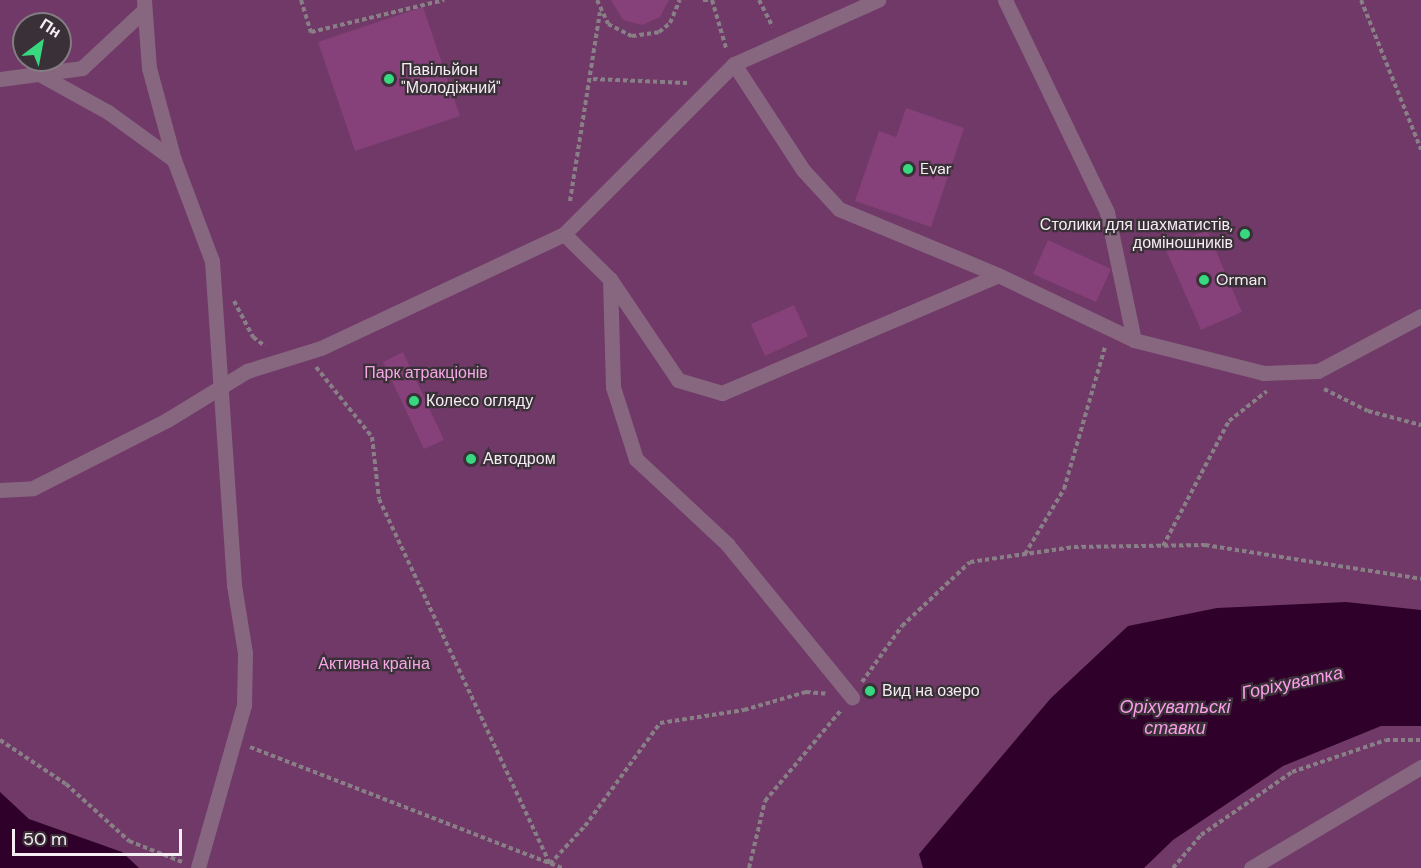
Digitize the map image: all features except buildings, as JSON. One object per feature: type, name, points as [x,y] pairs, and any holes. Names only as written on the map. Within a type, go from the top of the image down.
[{"type":"street","points":[[0,489],[33,488],[166,420],[222,385],[281,359],[304,352],[564,234],[709,84],[734,64],[878,0]]},
{"type":"street","points":[[1005,0],[1107,212],[1134,340]]},
{"type":"street","points":[[0,79],[82,68],[143,6]]},
{"type":"street","points":[[143,6],[149,68],[174,160],[212,261],[234,585],[244,653],[244,705],[193,866]]},
{"type":"street","points":[[734,64],[803,170],[839,209],[998,275],[1134,340],[1263,373],[1318,371],[1421,316]]},
{"type":"street","points":[[41,75],[108,112],[174,160]]},
{"type":"street","points":[[564,234],[610,279],[678,380],[722,393],[998,275]]},
{"type":"street","points":[[610,279],[613,387],[636,459],[727,544],[852,697]]},
{"type":"street","points":[[1251,868],[1421,767]]},
{"type":"path","points":[[301,0],[311,32],[444,0]]},
{"type":"path","points":[[564,234],[593,79],[600,12],[597,0]]},
{"type":"path","points":[[600,12],[619,32],[646,36],[670,23],[680,0]]},
{"type":"path","points":[[703,0],[713,0],[734,64]]},
{"type":"path","points":[[1362,0],[1421,149]]},
{"type":"path","points":[[593,79],[709,84]]},
{"type":"path","points":[[228,290],[253,337],[281,359]]},
{"type":"path","points":[[1025,554],[1064,489],[1110,328]]},
{"type":"path","points":[[304,352],[372,437],[379,499],[550,864]]},
{"type":"path","points":[[1162,547],[1229,421],[1291,372]]},
{"type":"path","points":[[1320,387],[1368,411],[1421,425]]},
{"type":"path","points":[[749,868],[765,801],[852,697],[902,626],[970,562],[1074,547],[1205,545],[1421,579]]},
{"type":"path","points":[[550,864],[585,826],[660,723],[744,710],[806,692],[852,697]]},
{"type":"path","points":[[0,740],[66,784],[129,841],[193,866]]},
{"type":"path","points":[[233,740],[562,868]]},
{"type":"path","points":[[1173,868],[1201,835],[1292,772],[1386,740],[1421,740]]},
{"type":"green space","points":[[0,0],[1421,0],[1421,868],[0,868]]},
{"type":"water","name":"Оріхуватьскі ставки","points":[[1346,602],[1421,610],[1421,726],[1381,726],[1283,766],[1173,840],[1144,868],[923,868],[919,854],[1051,698],[1128,626],[1217,608]]},
{"type":"water","points":[[0,792],[29,819],[122,852],[139,868],[0,868]]},
{"type":"place","name":"Павільйон \"Молодіжний\"","points":[[389,79]]},
{"type":"place","name":"Evar","points":[[908,169]]},
{"type":"place","name":"Столики для шахматистів, доміношників","points":[[1245,234]]},
{"type":"place","name":"Orman","points":[[1204,280]]},
{"type":"place","name":"Колесо огляду","points":[[414,401]]},
{"type":"place","name":"Автодром","points":[[471,459]]},
{"type":"place","name":"Вид на озеро","points":[[870,691]]},
{"type":"park label","name":"Парк атракціонів","points":[[426,373]]},
{"type":"park label","name":"Активна країна","points":[[374,664]]},
{"type":"water label","name":"Горіхуватка","points":[[1292,683]]}]
